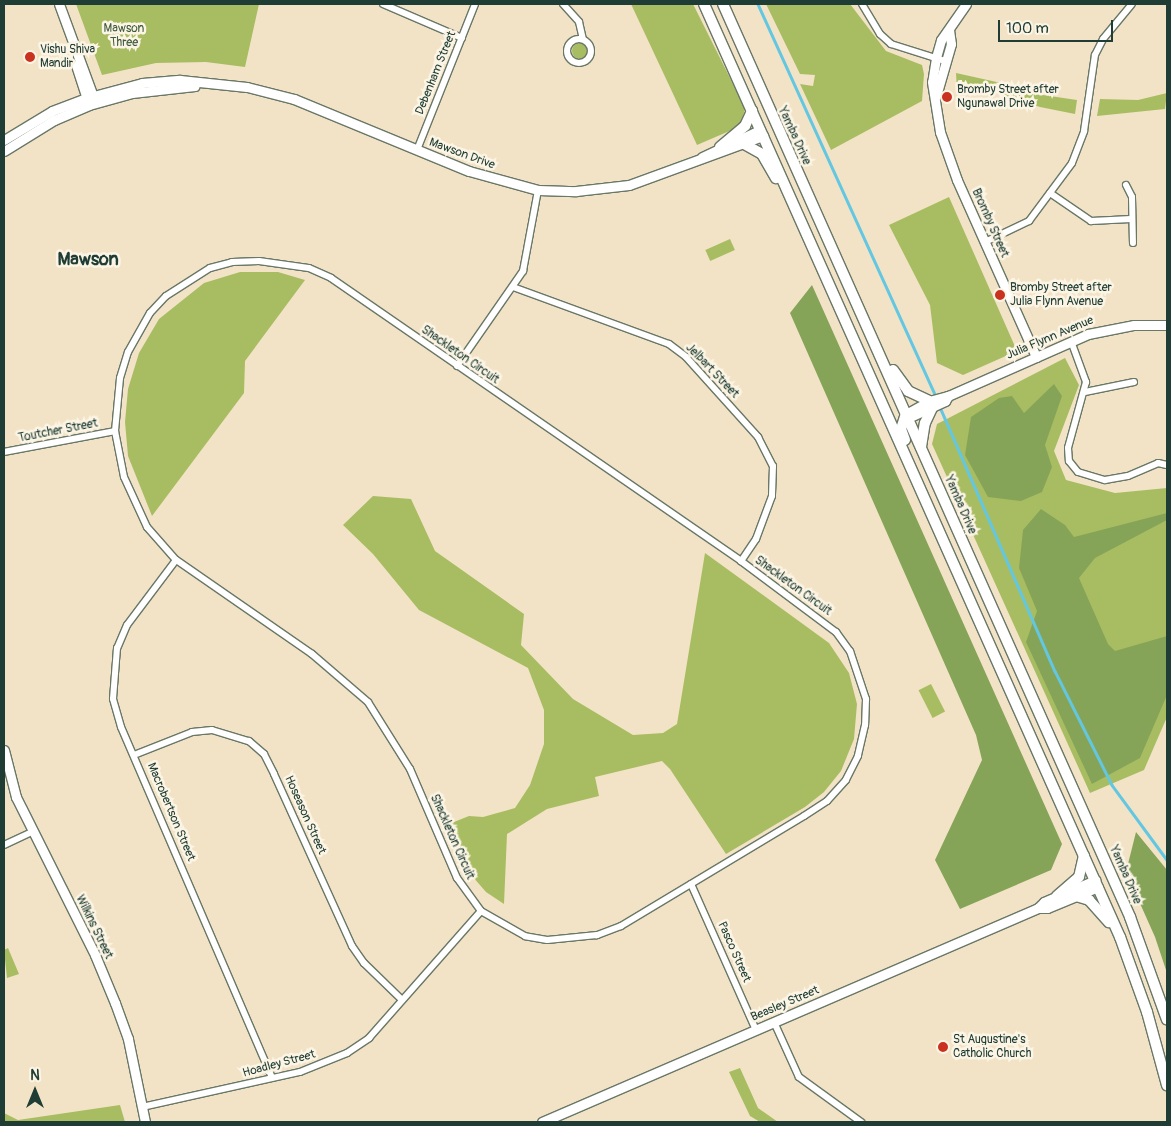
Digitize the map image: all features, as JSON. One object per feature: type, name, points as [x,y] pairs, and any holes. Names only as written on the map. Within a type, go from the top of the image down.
[{"type":"main road","points":[[59,4],[73,46],[72,51],[91,100]]},
{"type":"main road","points":[[704,4],[1120,937],[1147,1012],[1167,1086]]},
{"type":"main road","name":"Yamba Drive","points":[[723,4],[1113,877],[1148,961],[1167,1020]]},
{"type":"main road","name":"Bromby Street","points":[[966,4],[941,40],[936,58],[936,98],[940,132],[948,157],[1036,357]]},
{"type":"main road","name":"Bromby Street","points":[[937,82],[950,44],[949,30]]},
{"type":"main road","name":"Mawson Drive","points":[[4,140],[52,111],[158,81],[223,84],[294,99],[468,171],[538,190],[576,191],[628,184],[744,144],[762,133]]},
{"type":"main road","name":"Mawson Drive","points":[[4,151],[91,100]]},
{"type":"main road","points":[[720,147],[739,134],[752,110]]},
{"type":"main road","points":[[762,133],[776,126]]},
{"type":"main road","name":"Mawson Drive","points":[[700,159],[720,147],[762,133]]},
{"type":"main road","points":[[744,144],[762,154],[774,176],[786,187]]},
{"type":"main road","name":"Julia Flynn Avenue","points":[[906,416],[1071,341],[1110,328],[1167,325]]},
{"type":"main road","points":[[880,356],[908,391],[931,404],[925,423],[921,448]]},
{"type":"main road","points":[[884,407],[906,416],[901,429],[915,477]]},
{"type":"main road","name":"Wilkins Street","points":[[4,750],[16,797],[95,955],[115,1003],[128,1039],[145,1122]]},
{"type":"main road","points":[[1057,896],[1079,877],[1084,856]]},
{"type":"main road","points":[[1096,884],[1113,877]]},
{"type":"main road","name":"Beasley Street","points":[[542,1122],[1038,908],[1076,896],[1096,884]]},
{"type":"main road","name":"Beasley Street","points":[[1038,908],[1057,896],[1096,884]]},
{"type":"main road","points":[[1076,896],[1090,900],[1120,937]]},
{"type":"street","points":[[383,4],[462,38]]},
{"type":"street","name":"Debenham Street","points":[[417,150],[475,4]]},
{"type":"street","points":[[563,4],[579,22],[583,40],[590,44],[591,56],[577,64],[570,60],[567,48],[575,40],[583,40]]},
{"type":"street","points":[[862,4],[880,34],[891,44],[945,61]]},
{"type":"street","points":[[985,242],[1029,221],[1072,163],[1084,131],[1095,55],[1103,39],[1132,4]]},
{"type":"street","points":[[1126,185],[1132,197],[1133,243]]},
{"type":"street","points":[[457,366],[513,287],[527,258],[538,190]]},
{"type":"street","points":[[1050,193],[1091,222],[1131,219]]},
{"type":"street","name":"Shackleton Circuit","points":[[232,262],[278,262],[310,268],[331,278],[741,561],[836,632],[850,651],[860,674],[866,700],[865,726],[858,756],[846,780],[827,800],[621,926],[574,939],[548,940],[525,936],[481,912],[457,878],[410,768],[368,702],[312,654],[176,560],[147,527],[135,505],[124,477],[116,431],[120,378],[128,352],[150,313],[189,279],[210,268],[232,262]]},
{"type":"street","name":"Jelbart Street","points":[[513,287],[669,344],[686,356],[758,437],[773,466],[772,496],[756,539],[741,561]]},
{"type":"street","points":[[1071,341],[1084,372],[1085,392],[1068,448],[1070,461],[1078,472],[1117,480],[1150,466],[1167,465]]},
{"type":"street","points":[[1085,392],[1134,382]]},
{"type":"street","name":"Toutcher Street","points":[[4,452],[116,431]]},
{"type":"street","name":"Macrobertson Street","points":[[176,560],[127,625],[117,648],[113,699],[134,755],[272,1078]]},
{"type":"street","name":"Hoseason Street","points":[[134,755],[192,732],[212,730],[250,741],[264,754],[274,774],[352,946],[364,963],[402,1000]]},
{"type":"street","points":[[4,845],[32,832]]},
{"type":"street","name":"Pasco Street","points":[[692,884],[756,1030]]},
{"type":"street","name":"Hoadley Street","points":[[142,1107],[300,1072],[347,1053],[369,1038],[481,912]]},
{"type":"street","points":[[774,1022],[799,1077],[861,1122]]},
{"type":"green space","name":"Mawson Three","points":[[76,4],[259,4],[245,67],[206,62],[156,63],[102,75]]},
{"type":"green space","points":[[631,4],[693,4],[745,108],[741,126],[697,145]]},
{"type":"green space","points":[[766,4],[850,4],[886,51],[922,65],[924,74],[922,101],[831,150],[800,84],[813,86],[815,75],[800,74]]},
{"type":"green space","points":[[577,43],[583,43],[588,48],[586,57],[577,59],[572,54],[572,48]]},
{"type":"green space","points":[[956,73],[1019,87],[1036,94],[1077,100],[1075,114],[1040,107],[994,92],[957,90]]},
{"type":"green space","points":[[1167,93],[1165,109],[1097,116],[1100,99],[1138,100]]},
{"type":"green space","points":[[949,197],[1017,351],[963,375],[937,363],[930,305],[889,225]]},
{"type":"green space","points":[[730,239],[735,250],[710,261],[705,250]]},
{"type":"green space","points":[[240,272],[278,272],[305,280],[245,361],[244,393],[152,516],[128,456],[125,422],[128,389],[139,353],[159,319],[204,283]]},
{"type":"green space","points":[[812,285],[1062,844],[1051,870],[960,909],[935,860],[982,760],[976,735],[790,313]]},
{"type":"green space","points":[[1065,358],[1079,385],[1054,451],[1066,480],[1115,493],[1167,488],[1167,717],[1144,770],[1090,793],[932,444],[937,424]]},
{"type":"green space","points":[[1054,384],[1062,396],[1045,445],[1052,467],[1042,492],[1021,501],[988,497],[965,455],[971,417],[999,398],[1012,396],[1024,413]]},
{"type":"green space","points":[[373,496],[411,499],[435,551],[524,614],[521,645],[573,699],[633,735],[663,733],[677,724],[705,553],[829,643],[849,673],[857,704],[854,739],[841,771],[824,792],[805,807],[726,854],[670,769],[662,761],[595,777],[599,796],[547,809],[507,834],[504,904],[486,892],[466,869],[449,824],[469,816],[483,817],[515,808],[530,785],[544,744],[544,710],[528,668],[419,610],[373,554],[343,525]]},
{"type":"green space","points":[[1041,509],[1065,525],[1074,537],[1167,513],[1167,520],[1095,558],[1079,578],[1108,644],[1115,651],[1167,636],[1167,695],[1140,758],[1092,784],[1026,642],[1037,611],[1019,568],[1023,530]]},
{"type":"green space","points":[[931,684],[945,712],[933,718],[919,690]]},
{"type":"green space","points":[[1136,832],[1167,870],[1167,973],[1155,937],[1126,872]]},
{"type":"green space","points":[[8,948],[19,974],[7,978],[4,950]]},
{"type":"green space","points":[[740,1068],[758,1108],[778,1122],[760,1122],[750,1116],[729,1072]]},
{"type":"green space","points":[[120,1105],[125,1122],[4,1122],[4,1113],[18,1120]]},
{"type":"waterway","points":[[758,4],[936,397]]},
{"type":"waterway","points":[[940,407],[1055,671],[1112,785],[1167,860]]},
{"type":"place","name":"Vishu Shiva Mandir","points":[[30,57]]},
{"type":"place","name":"Bromby Street after Ngunawal Drive","points":[[947,97]]},
{"type":"place","name":"Bromby Street after Julia Flynn Avenue","points":[[1000,295]]},
{"type":"place","name":"St Augustine's Catholic Church","points":[[943,1047]]},
{"type":"district","name":"Mawson","points":[[88,260]]}]
